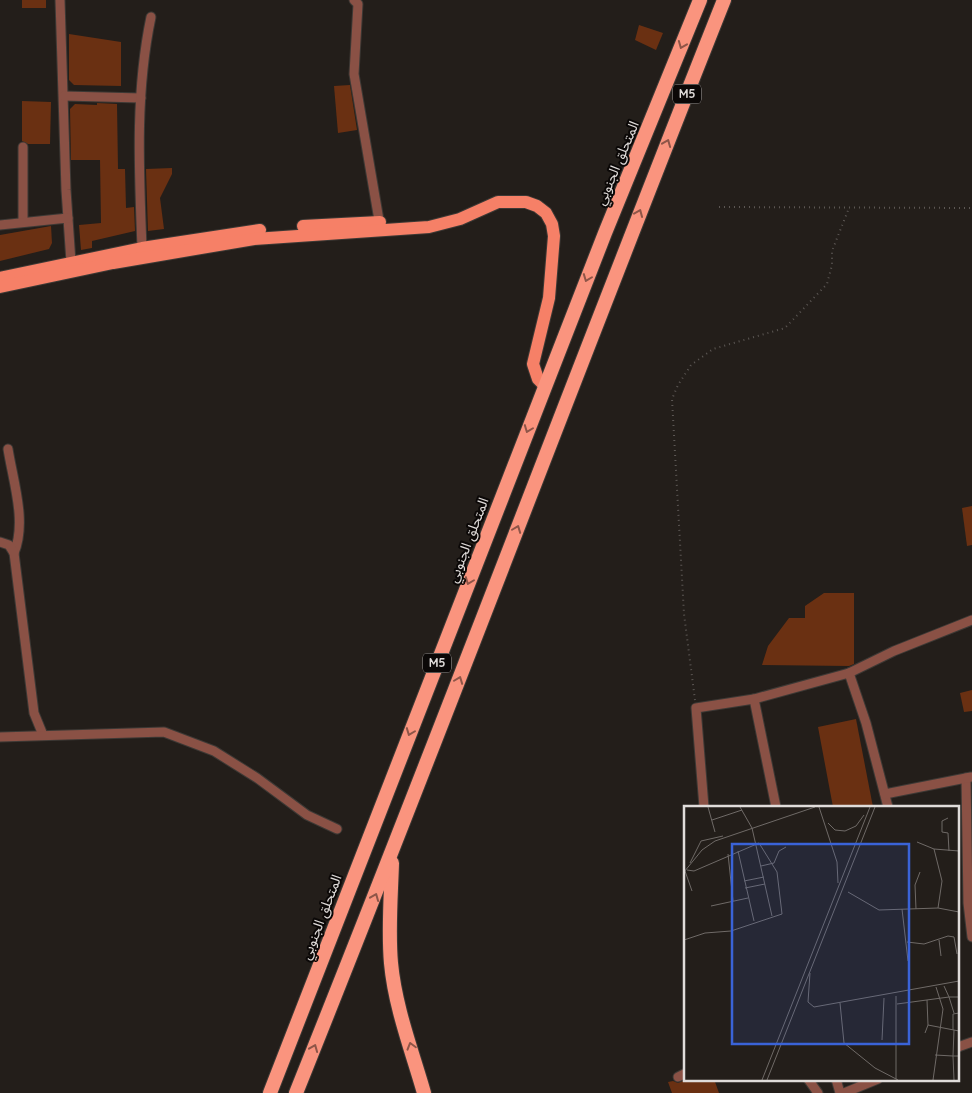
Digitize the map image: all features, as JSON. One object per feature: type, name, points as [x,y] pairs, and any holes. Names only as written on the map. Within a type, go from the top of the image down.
[{"type":"highway","name":"المتحلق الجنوبي","points":[[270,1093],[605,233],[700,0]]},
{"type":"highway","name":"M5","points":[[296,1093],[392,854],[629,238],[724,0]]},
{"type":"highway","points":[[392,854],[389,929],[391,964],[395,990],[424,1093]]},
{"type":"main road","points":[[0,278],[142,248],[241,232],[380,226],[413,230],[444,224],[505,201],[526,202],[542,209],[552,224],[554,257],[548,305],[534,364],[538,379],[545,386]]},
{"type":"main road","points":[[0,287],[113,263],[254,239],[380,226]]},
{"type":"street","points":[[60,0],[59,32],[64,96],[71,262]]},
{"type":"street","points":[[354,0],[358,4],[354,74],[380,226]]},
{"type":"street","points":[[142,248],[138,153],[144,50],[151,17]]},
{"type":"street","points":[[64,96],[141,98]]},
{"type":"street","points":[[23,147],[23,222]]},
{"type":"street","points":[[0,225],[68,218]]},
{"type":"street","points":[[8,449],[20,518],[18,544],[14,553]]},
{"type":"street","points":[[0,542],[9,545],[14,553],[34,713],[43,735]]},
{"type":"street","points":[[704,806],[696,708],[754,699],[849,673],[972,620]]},
{"type":"street","points":[[849,673],[866,723],[888,806]]},
{"type":"street","points":[[754,699],[776,806]]},
{"type":"street","points":[[0,737],[164,732],[214,751],[257,778],[307,815],[337,830]]},
{"type":"street","points":[[885,794],[969,778],[962,856],[972,937]]},
{"type":"street","points":[[960,1046],[972,1042]]},
{"type":"street","points":[[809,1080],[818,1093]]},
{"type":"street","points":[[836,1080],[840,1093]]},
{"type":"street","points":[[844,1093],[876,1080]]},
{"type":"path","points":[[719,207],[972,208]]},
{"type":"path","points":[[696,708],[684,614],[672,399],[678,385],[691,365],[713,349],[785,328],[827,284],[832,266],[832,251],[849,208]]},
{"type":"building","points":[[22,0],[46,0],[46,8],[22,8]]},
{"type":"building","points":[[639,25],[663,33],[656,50],[635,40]]},
{"type":"building","points":[[69,34],[121,42],[121,86],[74,85],[69,80]]},
{"type":"building","points":[[350,85],[357,130],[338,133],[334,86]]},
{"type":"building","points":[[22,101],[51,102],[50,144],[28,144],[22,141]]},
{"type":"building","points":[[97,103],[117,104],[118,169],[125,169],[126,208],[134,207],[135,231],[92,241],[92,248],[81,250],[79,225],[101,223],[100,160],[71,160],[70,109],[75,104],[97,105]]},
{"type":"building","points":[[172,168],[172,174],[160,198],[164,229],[148,231],[146,169]]},
{"type":"building","points":[[51,226],[52,243],[49,249],[0,261],[0,235]]},
{"type":"building","points":[[972,506],[972,545],[967,546],[962,508]]},
{"type":"building","points":[[824,593],[854,593],[854,664],[849,666],[762,665],[768,646],[789,618],[805,618],[805,606]]},
{"type":"building","points":[[972,690],[972,711],[964,712],[960,693]]},
{"type":"building","points":[[856,719],[873,806],[833,806],[818,727]]},
{"type":"building","points":[[685,1080],[714,1080],[719,1093],[672,1093],[668,1082],[678,1083]]}]
